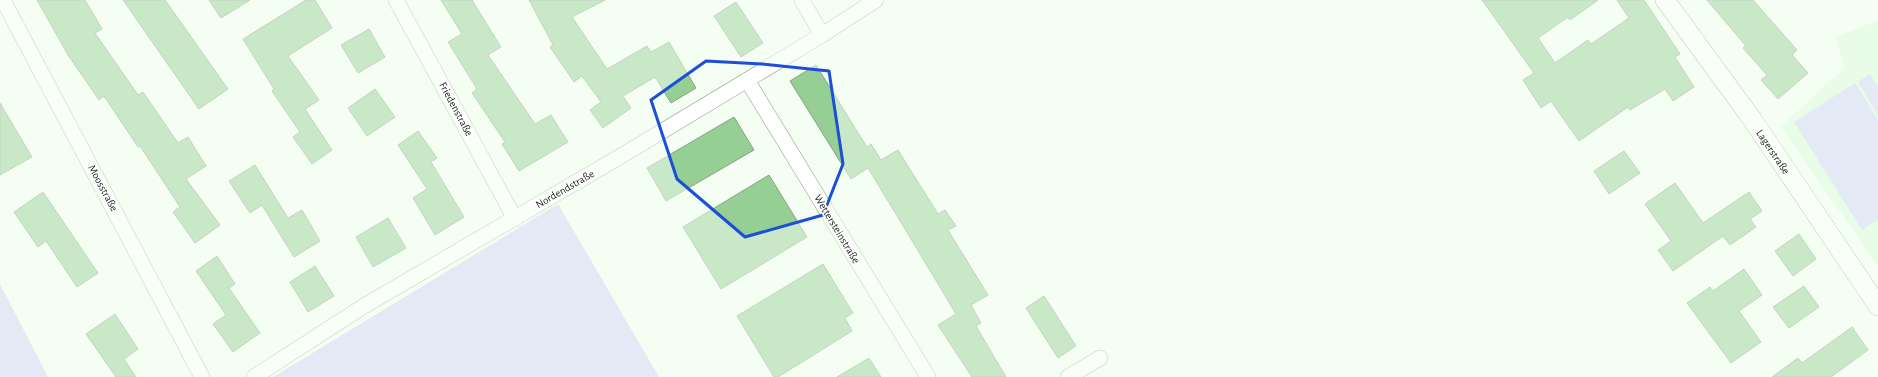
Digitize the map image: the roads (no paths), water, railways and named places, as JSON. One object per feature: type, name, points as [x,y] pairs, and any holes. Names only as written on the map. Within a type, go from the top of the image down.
[{"type":"street","name":"Moosstraße","points":[[3,0],[202,377]]},
{"type":"street","name":"Friedenstraße","points":[[396,0],[515,219]]},
{"type":"street","points":[[802,0],[822,35]]},
{"type":"street","name":"Nordendstraße","points":[[254,377],[364,306],[515,219],[822,35],[876,0]]},
{"type":"street","name":"Lagerstraße","points":[[1665,0],[1752,119],[1878,306]]},
{"type":"street","name":"Wettersteinstraße","points":[[747,80],[928,377]]},
{"type":"street","points":[[1068,377],[1100,358]]}]
